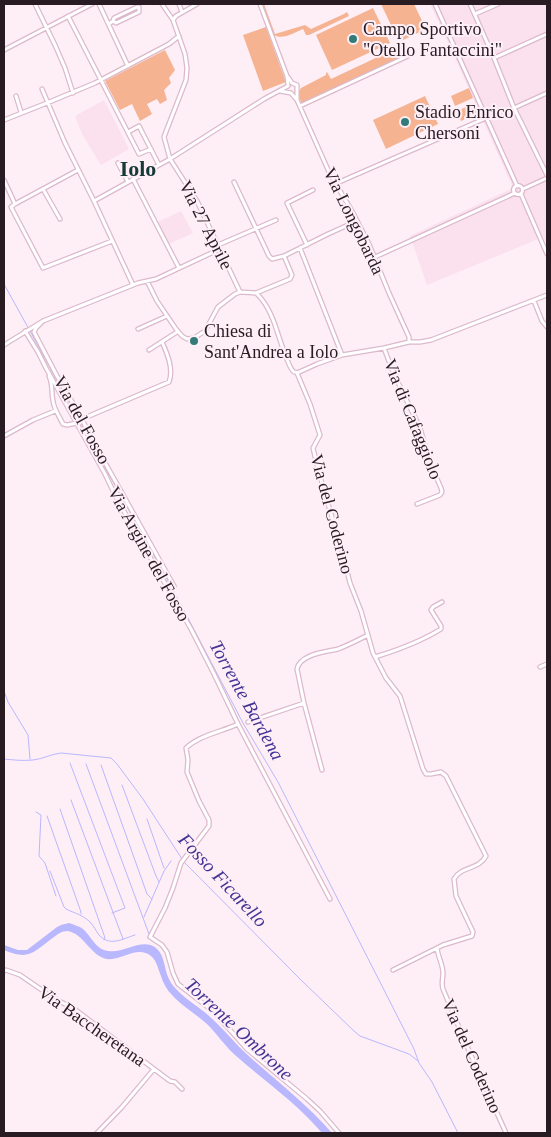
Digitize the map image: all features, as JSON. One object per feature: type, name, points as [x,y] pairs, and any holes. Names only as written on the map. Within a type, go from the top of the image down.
[{"type":"street","points":[[42,4],[36,5],[65,68],[73,93]]},
{"type":"street","points":[[4,50],[92,4]]},
{"type":"street","points":[[98,4],[128,66]]},
{"type":"street","points":[[162,4],[173,20],[185,54],[187,68],[186,80],[164,137],[170,159]]},
{"type":"street","points":[[179,4],[182,12]]},
{"type":"street","points":[[173,20],[176,16],[197,4]]},
{"type":"street","name":"Via Longobarda","points":[[260,4],[287,76],[288,89],[297,100],[329,172],[357,221],[409,337],[409,342]]},
{"type":"street","points":[[435,4],[516,186],[514,189],[515,193]]},
{"type":"street","points":[[470,4],[514,108],[547,177],[523,189],[521,194],[547,254]]},
{"type":"street","points":[[475,14],[498,4]]},
{"type":"street","points":[[109,24],[114,21],[114,18],[139,7],[139,12],[116,23],[114,21]]},
{"type":"street","points":[[125,13],[127,18]]},
{"type":"street","points":[[68,16],[140,154],[151,149]]},
{"type":"street","points":[[494,58],[547,34]]},
{"type":"street","points":[[4,120],[101,80],[169,44],[179,36]]},
{"type":"street","points":[[300,106],[408,56]]},
{"type":"street","points":[[94,201],[170,159],[264,99],[289,85],[296,85],[297,90],[294,92],[280,91]]},
{"type":"street","points":[[42,89],[133,285]]},
{"type":"street","name":"Via Longobarda","points":[[297,90],[297,100]]},
{"type":"street","points":[[514,108],[547,93]]},
{"type":"street","points":[[16,96],[21,112]]},
{"type":"street","points":[[337,183],[486,118]]},
{"type":"street","points":[[128,132],[139,126],[159,165]]},
{"type":"street","name":"Via 27 Aprile","points":[[170,159],[197,200],[240,292]]},
{"type":"street","points":[[118,163],[128,182]]},
{"type":"street","points":[[78,170],[11,206],[43,268],[112,240]]},
{"type":"street","points":[[4,180],[15,204]]},
{"type":"street","points":[[133,180],[179,268]]},
{"type":"street","points":[[234,182],[270,258],[274,259],[284,256],[357,221]]},
{"type":"street","points":[[516,186],[520,186],[523,189]]},
{"type":"street","points":[[44,189],[60,219]]},
{"type":"street","points":[[307,245],[287,203],[313,190]]},
{"type":"street","points":[[374,257],[515,193],[521,194]]},
{"type":"street","points":[[4,346],[43,321],[133,285],[156,279],[276,220]]},
{"type":"street","points":[[300,248],[342,355]]},
{"type":"street","points":[[147,281],[157,301],[178,332],[187,339],[194,338],[207,330],[218,307],[227,299],[240,292],[256,293],[292,278],[284,256]]},
{"type":"street","name":"Via del Coderino","points":[[256,293],[270,314],[292,370],[298,373],[310,404],[320,435],[313,448],[319,473],[350,583],[375,657],[386,678],[400,696],[426,774],[441,772],[446,776],[486,854],[481,863],[458,874],[454,879],[456,896],[472,929],[472,936],[437,948],[437,955],[443,973],[441,984],[506,1133]]},
{"type":"street","points":[[298,373],[342,355],[409,342],[431,340],[547,295]]},
{"type":"street","points":[[534,301],[542,321],[547,327]]},
{"type":"street","points":[[138,330],[167,316]]},
{"type":"street","name":"Via del Fosso","points":[[43,321],[34,332],[174,586]]},
{"type":"street","points":[[25,331],[38,352],[52,383],[52,399],[55,411],[64,425],[77,423]]},
{"type":"street","points":[[149,350],[178,332]]},
{"type":"street","points":[[82,419],[169,382],[171,378],[169,360],[162,342]]},
{"type":"street","name":"Via di Cafaggiolo","points":[[384,348],[393,372],[420,428],[431,465],[442,492],[440,495],[417,504]]},
{"type":"street","name":"Via Argine del Fosso","points":[[46,368],[188,624],[330,899]]},
{"type":"street","points":[[4,436],[33,420],[55,411]]},
{"type":"street","points":[[375,657],[414,643],[440,629],[441,626],[432,610],[433,607],[442,602]]},
{"type":"street","points":[[322,770],[297,669],[300,662],[368,635]]},
{"type":"street","points":[[540,667],[547,664]]},
{"type":"street","points":[[248,722],[304,703]]},
{"type":"street","points":[[238,724],[202,738],[186,748],[187,772],[209,820],[209,826],[180,863],[167,902],[150,937],[162,945],[167,952],[178,984],[213,1011],[248,1049],[307,1099],[339,1133]]},
{"type":"street","points":[[393,970],[437,948]]},
{"type":"street","name":"Via Baccheretana","points":[[4,971],[20,975],[54,999],[73,1008],[182,1089]]},
{"type":"street","points":[[97,1133],[154,1070]]},
{"type":"shaded area","points":[[263,4],[275,34],[305,25],[311,29],[347,12],[349,16],[309,35],[306,35],[303,29],[281,37],[273,35]]},
{"type":"shaded area","points":[[381,4],[414,4],[426,29],[399,42]]},
{"type":"shaded area","points":[[430,4],[547,4],[547,244],[543,237],[427,285],[410,236],[513,188]]},
{"type":"shaded area","name":"Campo Sportivo \"Otello Fantaccini\"","points":[[373,8],[390,43],[332,70],[316,35]]},
{"type":"shaded area","points":[[266,27],[286,82],[263,91],[243,35]]},
{"type":"shaded area","points":[[399,47],[405,54],[409,53],[303,103],[301,102],[298,94],[301,88],[326,75],[327,72],[331,79]]},
{"type":"shaded area","points":[[165,50],[175,70],[169,78],[171,83],[164,90],[167,100],[160,104],[157,99],[147,104],[152,114],[140,121],[132,104],[120,110],[105,81]]},
{"type":"shaded area","points":[[469,88],[473,98],[455,106],[451,96]]},
{"type":"shaded area","name":"Stadio Enrico Chersoni","points":[[425,96],[438,124],[386,149],[373,120]]},
{"type":"shaded area","points":[[104,100],[129,149],[101,165],[83,136],[75,116]]},
{"type":"shaded area","points":[[475,103],[479,113],[461,121],[457,111]]},
{"type":"shaded area","points":[[181,211],[193,233],[169,244],[158,222]]},
{"type":"water","points":[[69,923],[83,929],[104,950],[114,951],[145,944],[156,948],[163,959],[167,975],[176,989],[214,1020],[245,1053],[303,1104],[332,1133],[322,1133],[291,1102],[235,1055],[207,1024],[176,999],[165,986],[153,958],[146,953],[140,952],[107,959],[96,954],[78,936],[67,931],[59,934],[36,951],[26,955],[4,950],[4,945],[18,950],[27,950],[57,927]]},
{"type":"waterway","name":"Torrente Bardena","points":[[4,284],[179,601],[243,723],[278,782],[414,1049],[419,1063],[432,1082],[458,1133]]},
{"type":"waterway","points":[[4,691],[8,702],[28,735],[30,759]]},
{"type":"waterway","name":"Fosso Ficarello","points":[[4,759],[33,760],[61,753],[111,758],[143,799],[182,859]]},
{"type":"waterway","points":[[70,763],[125,908],[112,913]]},
{"type":"waterway","points":[[86,764],[149,934]]},
{"type":"waterway","points":[[101,765],[147,894],[152,899]]},
{"type":"waterway","points":[[122,785],[159,882]]},
{"type":"waterway","points":[[71,800],[123,939]]},
{"type":"waterway","points":[[60,809],[105,938],[104,940]]},
{"type":"waterway","points":[[36,812],[41,815],[39,856],[45,863],[56,896]]},
{"type":"waterway","points":[[47,816],[81,914]]},
{"type":"waterway","points":[[147,819],[164,868]]},
{"type":"waterway","points":[[144,917],[164,871],[171,861]]},
{"type":"waterway","name":"Fosso Ficarello","points":[[184,862],[354,1031],[360,1036],[409,1054],[418,1061]]},
{"type":"waterway","points":[[50,871],[64,907],[87,920],[103,939],[116,941],[135,935]]},
{"type":"place","name":"Campo Sportivo \"Otello Fantaccini\"","points":[[353,39]]},
{"type":"place","name":"Stadio Enrico Chersoni","points":[[405,122]]},
{"type":"place","name":"Chiesa di Sant'Andrea a Iolo","points":[[194,341]]},
{"type":"district","name":"Iolo","points":[[138,168]]},
{"type":"water label","name":"Torrente Ombrone","points":[[239,1029]]}]
